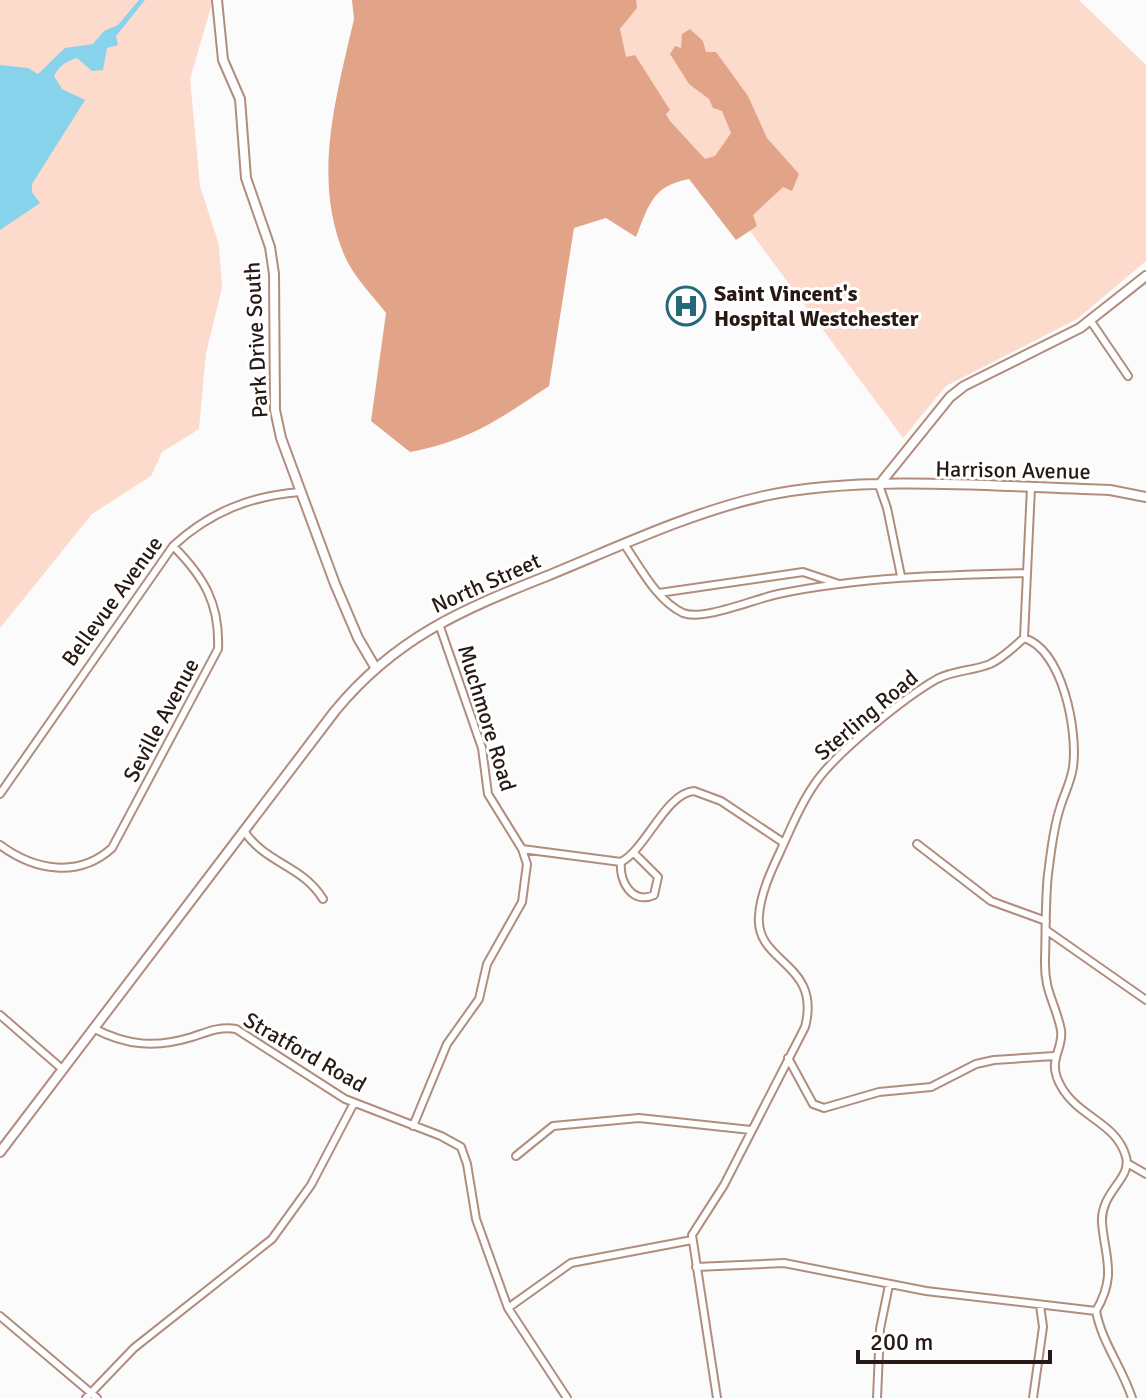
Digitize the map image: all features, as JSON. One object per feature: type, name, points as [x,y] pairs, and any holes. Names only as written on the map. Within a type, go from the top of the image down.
[{"type":"main road","name":"Park Drive South","points":[[217,0],[223,60],[240,99],[246,178],[270,247],[277,346],[275,410],[281,438],[358,638],[375,667]]},
{"type":"main road","points":[[879,485],[957,392],[1090,320],[1146,276]]},
{"type":"main road","name":"Harrison Avenue","points":[[879,485],[1110,490],[1146,497]]},
{"type":"main road","name":"North Street","points":[[0,1152],[329,718],[375,667],[438,622],[624,544],[718,509],[766,496],[879,485]]},
{"type":"street","points":[[1090,320],[1128,376]]},
{"type":"street","points":[[879,485],[901,576]]},
{"type":"street","points":[[1031,487],[1024,638],[1040,647],[1060,679],[1073,733],[1073,766],[1052,847],[1046,921],[1046,989],[1061,1031],[1054,1056],[1055,1071],[1062,1088],[1087,1115],[1116,1133],[1127,1163],[1125,1175],[1108,1193],[1103,1208],[1102,1220],[1110,1257],[1103,1298],[1096,1311],[1104,1343],[1121,1370],[1132,1398]]},
{"type":"street","name":"Bellevue Avenue","points":[[0,794],[173,546],[203,520],[226,509],[265,495],[300,492]]},
{"type":"street","points":[[624,544],[659,593],[675,608],[694,616],[781,594],[839,584],[901,576],[1026,573]]},
{"type":"street","name":"Seville Avenue","points":[[0,845],[46,868],[84,866],[98,861],[112,848],[218,649],[219,626],[212,595],[204,580],[173,546]]},
{"type":"street","points":[[659,593],[803,572],[839,584]]},
{"type":"street","name":"Muchmore Road","points":[[413,1126],[447,1044],[479,999],[487,964],[522,902],[527,864],[522,849],[488,794],[482,748],[438,622]]},
{"type":"street","name":"Sterling Road","points":[[692,1240],[809,1013],[806,993],[798,974],[764,942],[759,924],[761,906],[784,843],[818,779],[844,752],[934,681],[990,664],[1024,638]]},
{"type":"street","points":[[522,849],[621,862],[634,853],[688,791],[721,801],[784,843]]},
{"type":"street","points":[[244,831],[256,849],[301,873],[323,899]]},
{"type":"street","points":[[917,844],[991,901],[1046,921]]},
{"type":"street","points":[[621,862],[621,879],[631,892],[644,898],[654,895],[658,877],[634,853]]},
{"type":"street","points":[[1046,930],[1146,1000]]},
{"type":"street","points":[[0,1015],[61,1068]]},
{"type":"street","name":"Stratford Road","points":[[92,1028],[133,1045],[181,1040],[223,1027],[236,1029],[354,1103],[455,1142],[464,1153],[476,1219],[508,1308],[567,1398]]},
{"type":"street","points":[[788,1058],[813,1104],[824,1108],[879,1092],[931,1087],[976,1064],[1054,1056]]},
{"type":"street","points":[[0,1316],[91,1396],[134,1348],[272,1239],[311,1185],[354,1103]]},
{"type":"street","points":[[516,1156],[553,1126],[639,1118],[751,1130]]},
{"type":"street","points":[[1127,1163],[1146,1174]]},
{"type":"street","points":[[508,1308],[571,1263],[692,1240],[717,1398]]},
{"type":"street","points":[[696,1267],[784,1263],[889,1285],[1096,1311]]},
{"type":"street","points":[[877,1398],[879,1341],[889,1285]]},
{"type":"street","points":[[1033,1398],[1043,1327],[1040,1305]]},
{"type":"shaded area","points":[[0,0],[213,0],[190,79],[200,186],[219,245],[222,288],[206,353],[199,429],[162,452],[151,476],[92,514],[0,628]]},
{"type":"shaded area","points":[[352,0],[636,0],[637,8],[620,29],[626,57],[635,55],[670,110],[666,114],[670,121],[705,159],[715,156],[731,133],[722,111],[713,108],[709,99],[689,84],[670,54],[675,46],[681,48],[682,34],[690,29],[703,41],[706,52],[716,52],[748,96],[767,138],[799,174],[792,191],[783,187],[753,215],[757,226],[736,240],[689,179],[659,192],[649,206],[636,237],[606,218],[574,228],[549,386],[467,435],[410,452],[371,421],[386,313],[346,259],[330,200],[330,139],[354,19]]},
{"type":"shaded area","points":[[635,0],[1079,0],[1146,65],[1146,261],[1077,319],[946,386],[903,438],[613,46]]},
{"type":"water","points":[[139,0],[145,0],[116,36],[118,45],[107,48],[103,70],[92,71],[77,58],[63,64],[56,72],[54,76],[62,89],[85,100],[32,184],[32,192],[40,203],[0,230],[0,65],[28,68],[38,74],[65,48],[93,44],[104,31],[118,25]]},
{"type":"place","name":"Saint Vincent's Hospital Westchester","points":[[686,306]]}]
